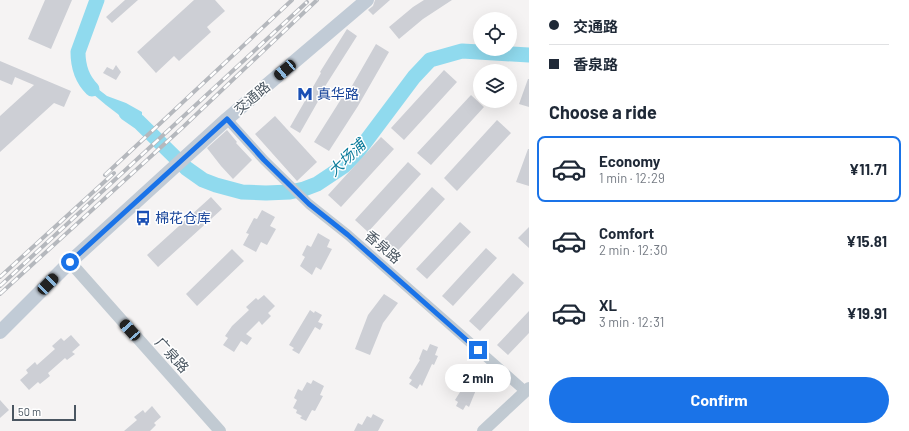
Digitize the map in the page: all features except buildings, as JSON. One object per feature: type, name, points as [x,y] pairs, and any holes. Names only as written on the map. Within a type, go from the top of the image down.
[{"type":"main road","name":"交通路","points":[[0,332],[70,262],[227,119],[367,0]]},
{"type":"street","name":"香泉路","points":[[227,119],[300,196],[348,235],[527,390]]},
{"type":"street","name":"广泉路","points":[[70,262],[220,431]]},
{"type":"street","points":[[483,431],[527,390]]},
{"type":"water","points":[[93,0],[97,0],[81,43],[83,60],[75,62],[76,44]]},
{"type":"water","points":[[86,70],[98,89],[107,96],[126,103],[142,112],[142,125],[127,121],[80,83],[82,72]]},
{"type":"waterway","name":"大场浦","points":[[92,89],[81,72],[78,52],[97,0]]},
{"type":"waterway","name":"大场浦","points":[[126,113],[139,122],[186,168],[203,180],[242,192],[290,192],[317,184],[344,166],[357,153],[414,77],[430,60],[462,51],[529,55]]},
{"type":"railway","points":[[105,175],[292,0]]},
{"type":"railway","points":[[0,294],[182,128],[317,0]]},
{"type":"railway","points":[[0,286],[307,2]]},
{"type":"railway","points":[[0,277],[114,173]]},
{"type":"place","name":"真华路","points":[[305,94]]},
{"type":"place","name":"棉花仓库","points":[[143,218]]},
{"type":"route","points":[[70,262],[227,119],[264,160],[309,204],[348,235],[478,350]]}]
